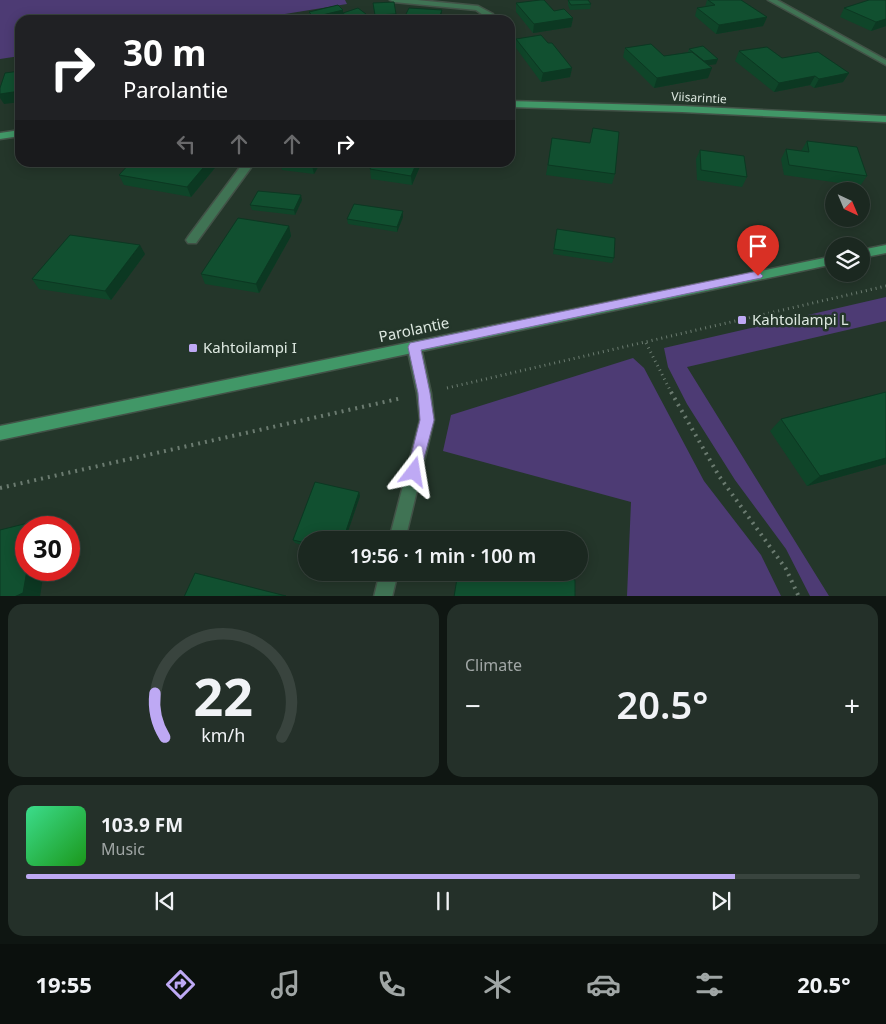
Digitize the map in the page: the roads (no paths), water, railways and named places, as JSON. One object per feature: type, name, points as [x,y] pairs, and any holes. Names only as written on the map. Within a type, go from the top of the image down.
[{"type":"main road","name":"Viisarintie","points":[[515,104],[682,109],[886,119]]},
{"type":"main road","points":[[0,136],[15,134]]},
{"type":"main road","points":[[870,252],[886,249]]},
{"type":"main road","name":"Parolantie","points":[[0,433],[825,262]]},
{"type":"street","points":[[394,0],[478,8],[488,15]]},
{"type":"street","points":[[772,0],[886,64]]},
{"type":"street","points":[[192,240],[246,167]]},
{"type":"street","points":[[399,531],[427,420],[424,393],[414,347]]},
{"type":"street","points":[[383,596],[387,581]]},
{"type":"place","name":"Kahtoilampi L","points":[[742,320]]},
{"type":"place","name":"Kahtoilampi I","points":[[193,348]]}]
